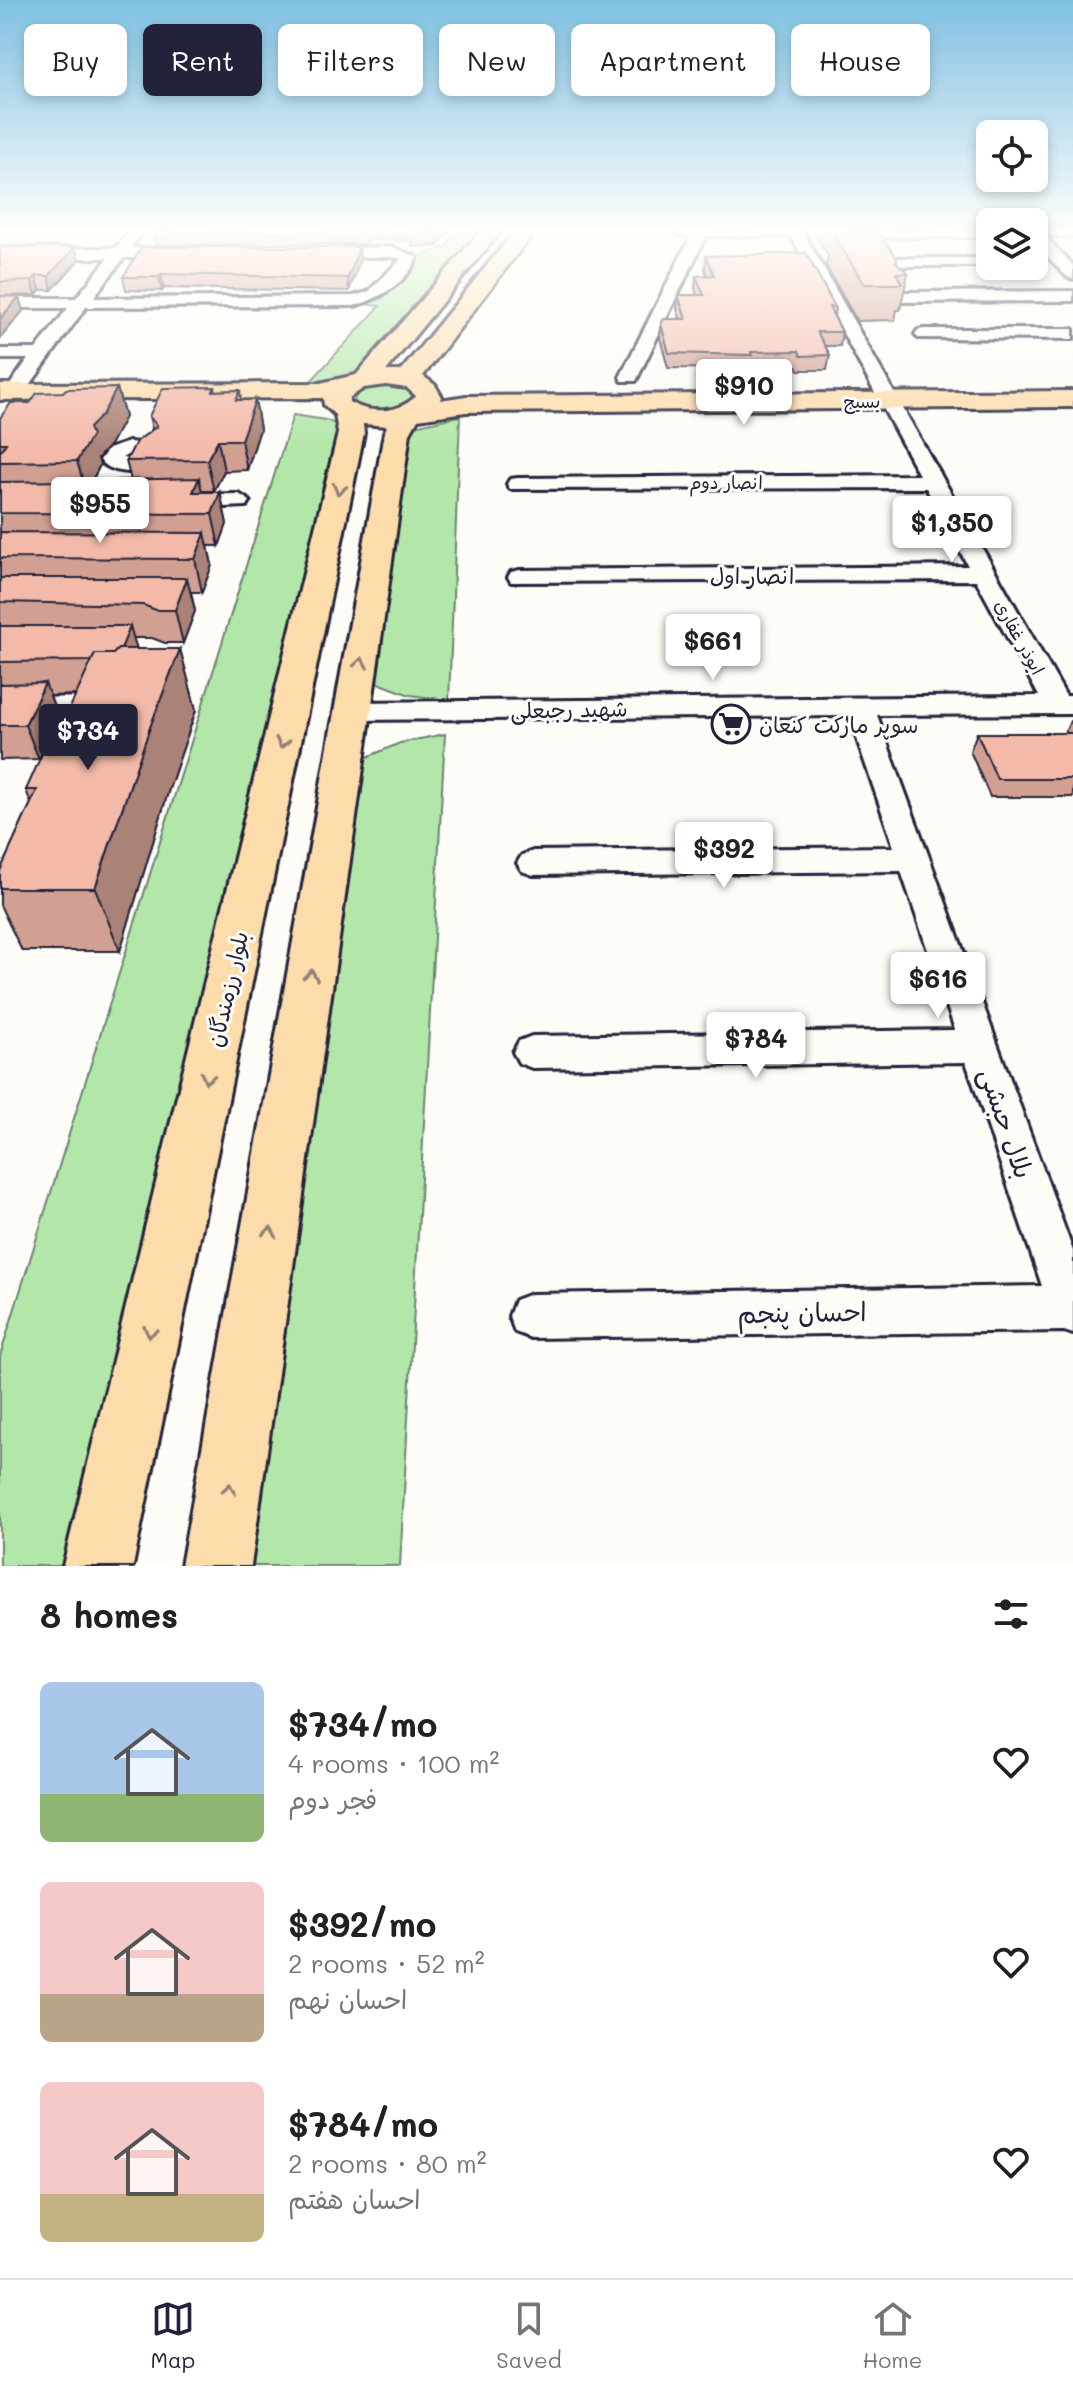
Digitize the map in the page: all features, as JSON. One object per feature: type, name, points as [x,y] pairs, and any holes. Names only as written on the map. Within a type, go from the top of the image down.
[{"type":"main road","points":[[353,397],[429,305]]},
{"type":"main road","points":[[216,1566],[397,433],[411,397],[474,305]]},
{"type":"main road","name":"بسیج","points":[[411,397],[466,404],[888,394],[1073,385]]},
{"type":"main road","name":"بسیج","points":[[888,394],[1073,399]]},
{"type":"main road","points":[[353,397],[376,418],[411,397]]},
{"type":"main road","points":[[6,402],[316,404],[353,397],[411,397]]},
{"type":"main road","name":"بلوار رزمندگان","points":[[98,1566],[351,433],[353,397]]},
{"type":"street","points":[[6,402],[78,305]]},
{"type":"street","points":[[629,377],[660,305]]},
{"type":"street","name":"ابوذر غفاری","points":[[838,305],[984,573],[1065,705]]},
{"type":"street","points":[[924,334],[1073,334]]},
{"type":"street","points":[[0,354],[41,354]]},
{"type":"street","points":[[118,477],[139,464]]},
{"type":"street","name":"انصار دوم","points":[[518,484],[934,481]]},
{"type":"street","points":[[166,502],[239,501]]},
{"type":"street","name":"انصار اول","points":[[520,577],[984,573]]},
{"type":"street","name":"شهید رجبعلی","points":[[353,711],[1065,705]]},
{"type":"street","points":[[0,707],[122,706]]},
{"type":"street","name":"بلال حبشی","points":[[860,707],[1069,1292]]},
{"type":"street","points":[[533,863],[914,859]]},
{"type":"street","points":[[532,1052],[980,1046]]},
{"type":"street","name":"احسان پنجم","points":[[531,1316],[1069,1292]]},
{"type":"green space","points":[[373,305],[420,305],[356,377],[322,385],[191,386],[191,383],[201,382],[311,381],[380,306]]},
{"type":"green space","points":[[382,384],[412,391],[413,399],[399,407],[384,410],[368,408],[354,401],[357,392]]},
{"type":"green space","points":[[293,415],[326,420],[350,430],[98,1566],[0,1566],[0,1356]]},
{"type":"green space","points":[[460,416],[449,700],[410,695],[373,681],[400,429]]},
{"type":"green space","points":[[445,734],[400,1566],[216,1566],[344,767],[400,743]]},
{"type":"building","points":[[0,305],[12,305],[0,319]]},
{"type":"building","points":[[681,305],[834,305],[829,307],[842,332],[817,332],[830,355],[801,356],[799,351],[751,352],[752,355],[669,353],[661,324],[664,319],[686,319]]},
{"type":"building","points":[[215,387],[213,391],[240,390],[236,400],[255,400],[241,440],[218,440],[207,460],[126,461],[136,442],[157,426],[149,416],[163,388]]},
{"type":"building","points":[[117,388],[102,415],[89,428],[92,435],[77,461],[0,462],[0,452],[6,443],[0,443],[0,418],[11,403],[30,403],[37,393]]},
{"type":"building","points":[[199,478],[193,492],[220,492],[212,514],[0,513],[0,482],[115,484],[117,480]]},
{"type":"building","points":[[0,532],[205,533],[195,559],[0,558]]},
{"type":"building","points":[[0,578],[187,578],[175,610],[156,610],[143,605],[0,602]]},
{"type":"building","points":[[0,626],[130,626],[121,649],[113,654],[95,654],[92,661],[0,662]]},
{"type":"building","points":[[118,649],[180,649],[95,888],[0,888],[0,871],[37,790],[26,790],[53,729],[60,729],[95,654],[113,654]]},
{"type":"building","points":[[45,683],[25,725],[0,725],[0,684]]},
{"type":"building","points":[[977,733],[1073,733],[1073,779],[997,779]]},
{"type":"place","name":"سوپر مارکت کنعان","points":[[731,724]]}]
